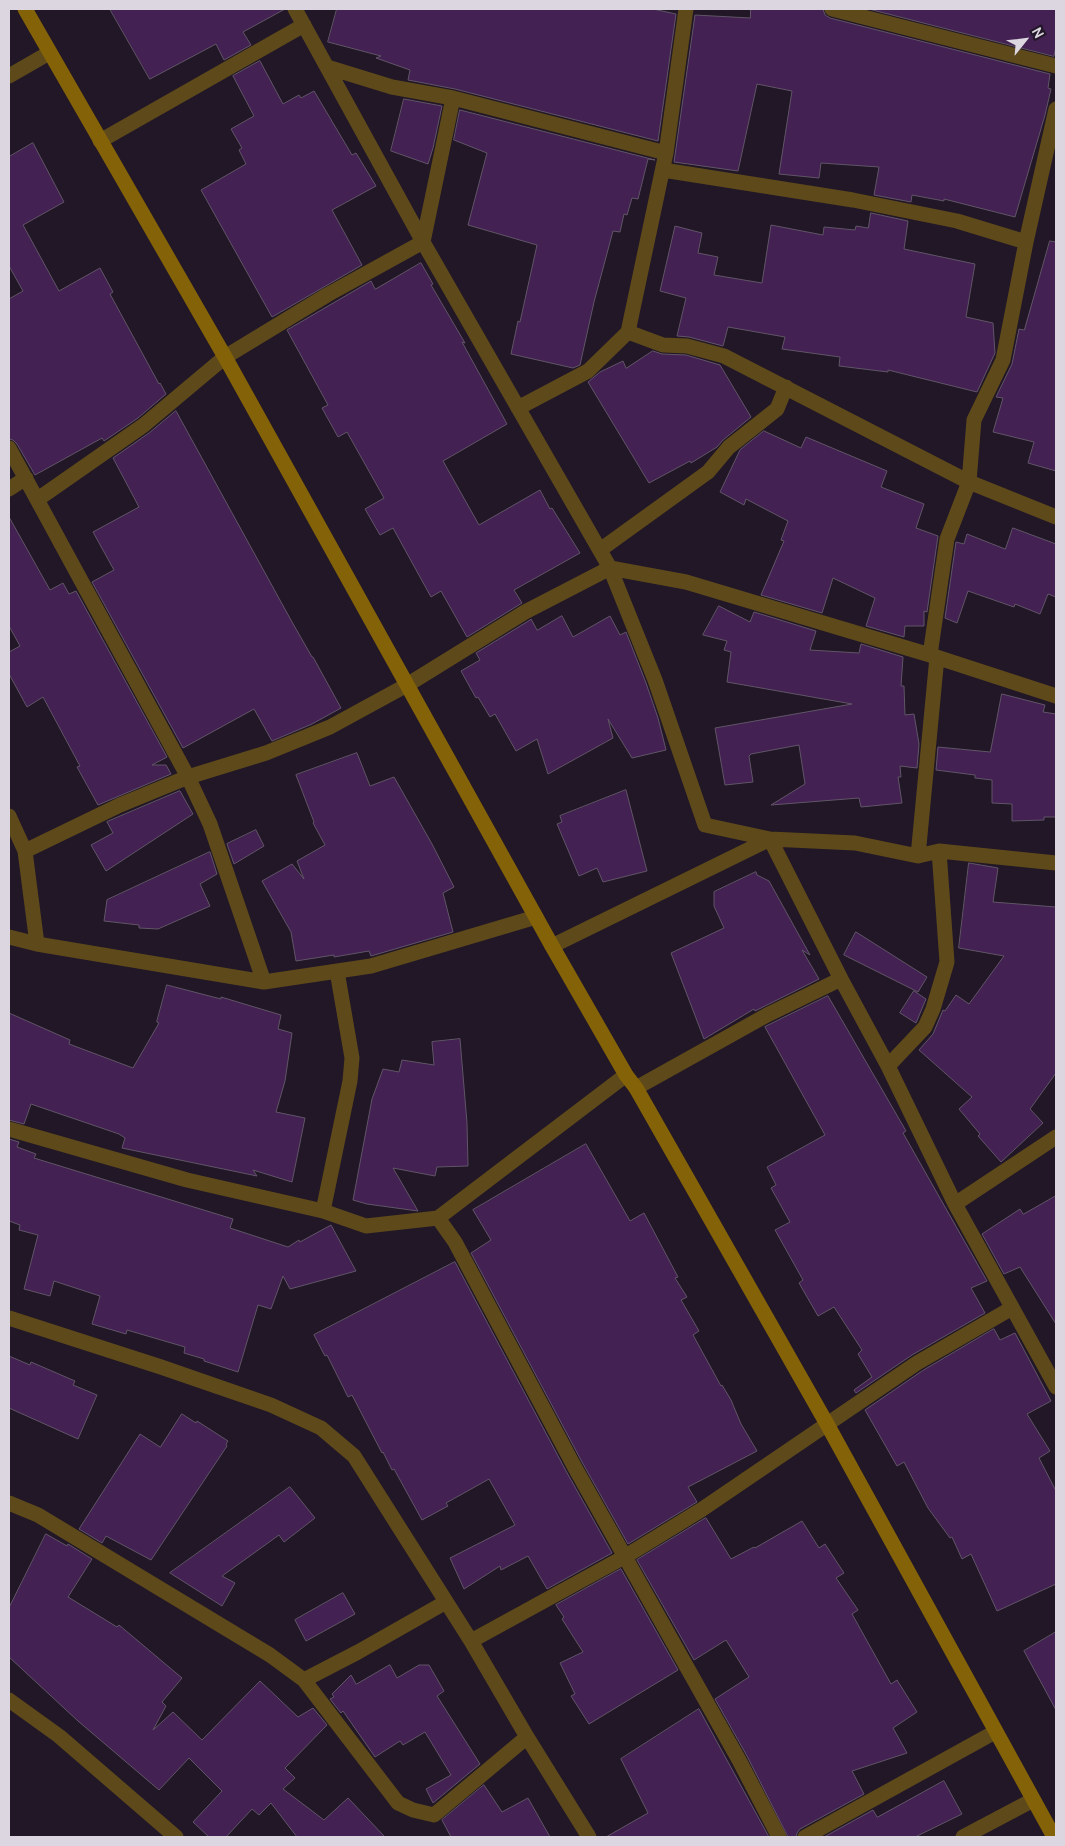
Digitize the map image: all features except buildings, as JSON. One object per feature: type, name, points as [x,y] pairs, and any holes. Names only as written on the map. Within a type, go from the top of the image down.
[{"type":"street","points":[[295,9],[423,242],[610,568],[655,680],[706,825],[770,839],[855,843],[918,856],[939,851],[1056,863]]},
{"type":"street","points":[[518,408],[588,371],[628,332],[645,247],[664,170],[686,9]]},
{"type":"street","points":[[832,9],[1056,66]]},
{"type":"street","points":[[30,10],[49,53],[225,357],[552,946],[626,1075],[636,1088],[827,1424],[1054,1837]]},
{"type":"street","points":[[100,141],[304,25]]},
{"type":"street","points":[[9,76],[49,53]]},
{"type":"street","points":[[327,67],[392,87],[454,98],[666,153]]},
{"type":"street","points":[[38,499],[144,425],[225,357],[327,295],[423,242],[454,98]]},
{"type":"street","points":[[918,856],[934,656],[947,539],[969,482],[974,420],[1003,360],[1026,242],[1056,109]]},
{"type":"street","points":[[664,170],[853,200],[957,221],[1026,242]]},
{"type":"street","points":[[628,332],[663,345],[687,346],[724,356],[969,482],[1056,517]]},
{"type":"street","points":[[600,550],[708,472],[729,447],[777,409],[786,387]]},
{"type":"street","points":[[9,448],[188,777],[210,824],[264,982]]},
{"type":"street","points":[[9,489],[26,478]]},
{"type":"street","points":[[26,851],[120,805],[188,777],[266,753],[330,727],[407,685],[525,612],[610,568],[686,582],[934,656],[1056,696]]},
{"type":"street","points":[[9,816],[26,851],[37,944]]},
{"type":"street","points":[[552,946],[770,839]]},
{"type":"street","points":[[770,839],[841,979],[888,1066],[955,1204],[1012,1308],[1054,1378]]},
{"type":"street","points":[[888,1066],[926,1028],[939,993],[947,962],[939,851]]},
{"type":"street","points":[[9,937],[37,944],[264,982],[371,966],[536,917]]},
{"type":"street","points":[[323,1212],[350,1081],[352,1058],[337,971]]},
{"type":"street","points":[[636,1088],[767,1015],[841,979]]},
{"type":"street","points":[[9,1129],[187,1180],[323,1212],[366,1226],[438,1218],[626,1075]]},
{"type":"street","points":[[955,1204],[1056,1137]]},
{"type":"street","points":[[438,1218],[455,1242],[574,1466],[740,1760],[779,1837]]},
{"type":"street","points":[[471,1641],[626,1556],[700,1510],[917,1363],[1012,1308]]},
{"type":"street","points":[[9,1318],[271,1405],[321,1428],[354,1456],[471,1641],[527,1737],[589,1837]]},
{"type":"street","points":[[9,1503],[47,1520],[270,1655],[304,1680],[398,1804],[412,1810],[434,1815],[527,1737]]},
{"type":"street","points":[[304,1680],[446,1602]]},
{"type":"street","points":[[9,1700],[59,1736],[176,1837]]},
{"type":"street","points":[[805,1837],[995,1732]]},
{"type":"street","points":[[963,1837],[1033,1800]]}]
